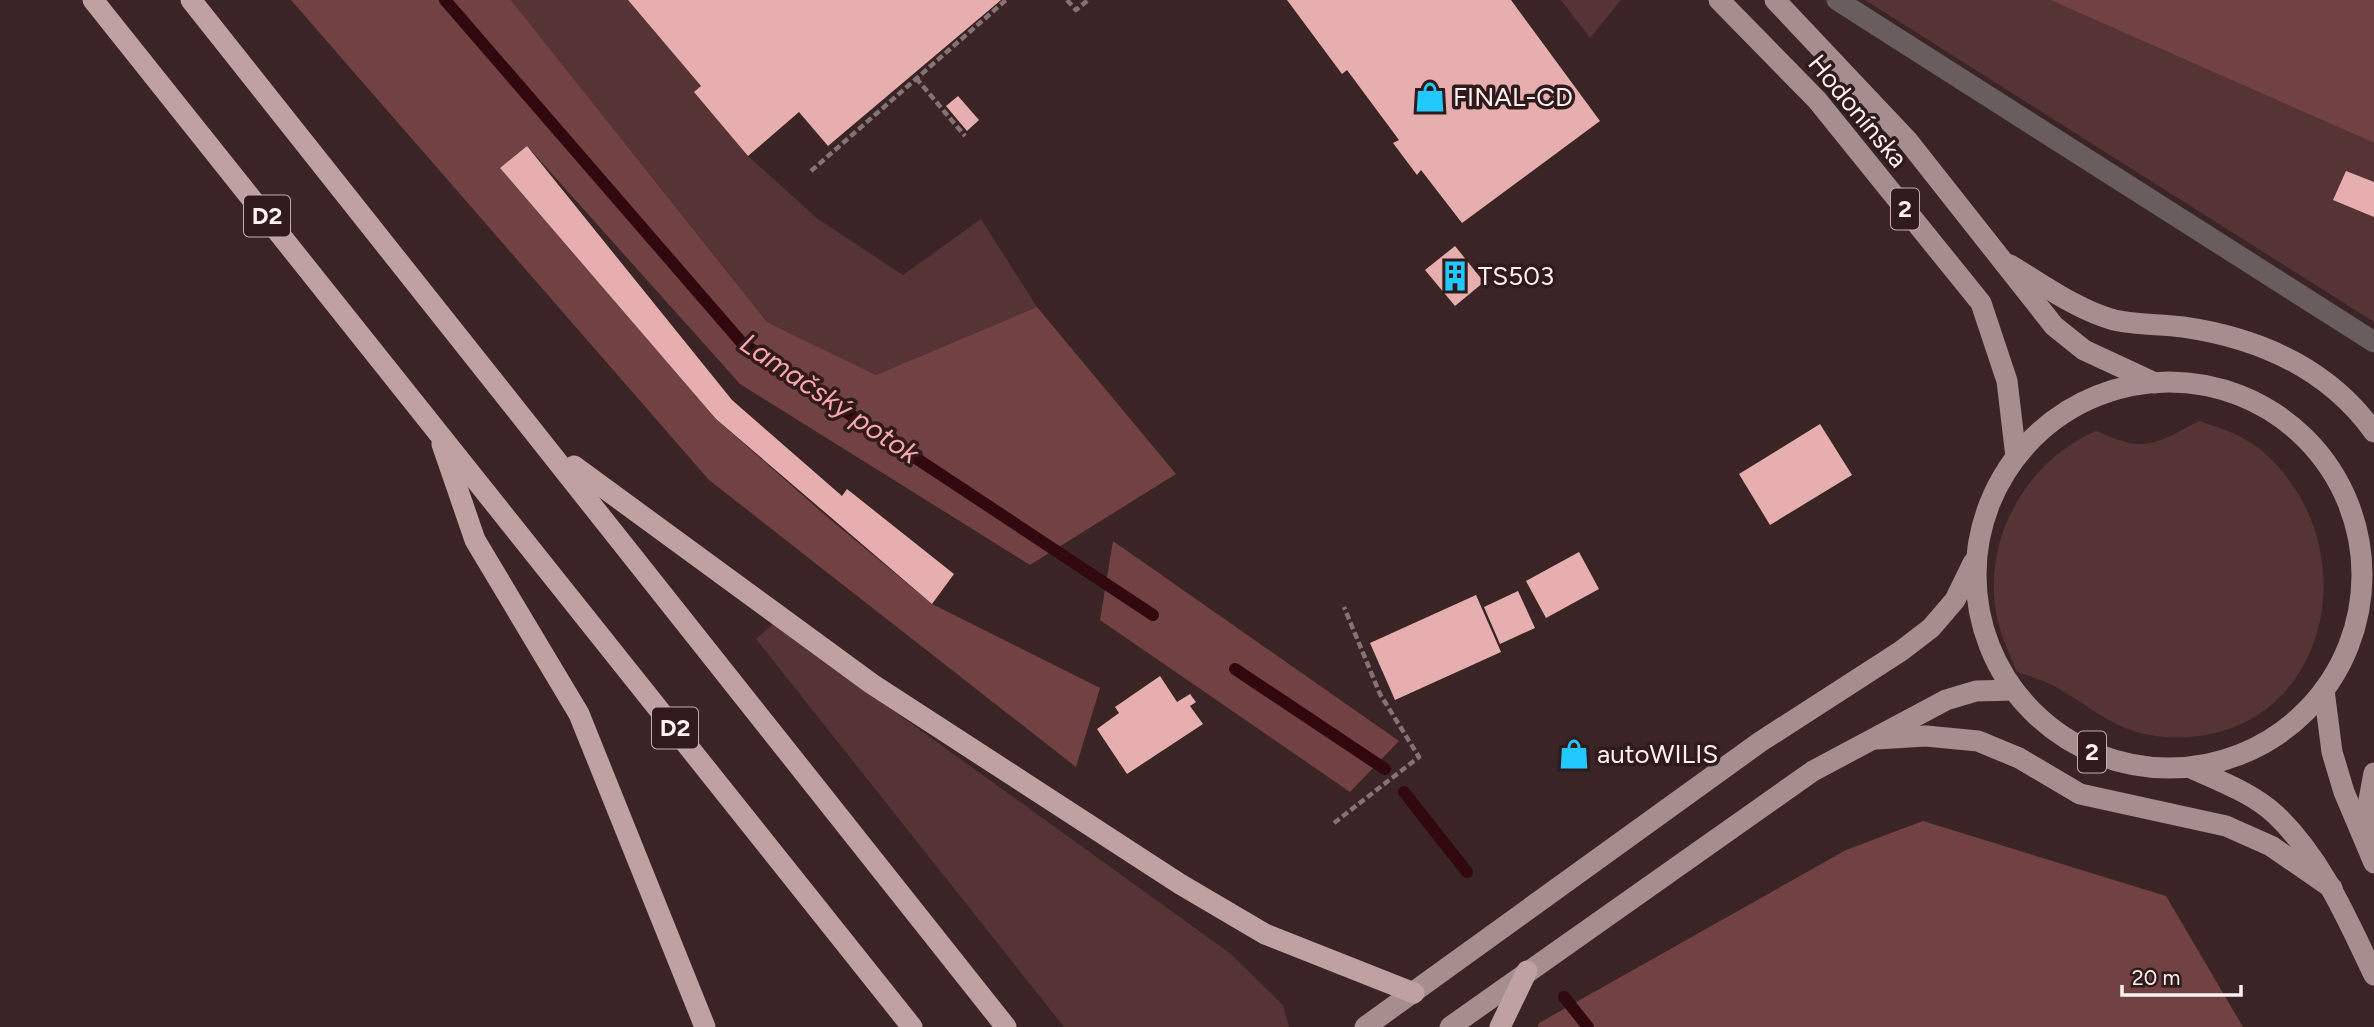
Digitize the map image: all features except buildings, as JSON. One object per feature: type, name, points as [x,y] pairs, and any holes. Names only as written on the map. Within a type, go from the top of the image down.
[{"type":"highway","name":"D2","points":[[93,0],[912,1027]]},
{"type":"highway","points":[[191,0],[551,450],[1006,1027]]},
{"type":"highway","points":[[437,429],[475,540],[579,714],[705,1027]]},
{"type":"highway","points":[[551,450],[872,684],[1180,884],[1265,934],[1414,993]]},
{"type":"highway","points":[[1500,1027],[1527,971]]},
{"type":"main road","name":"Hodonínska","points":[[1719,0],[1816,100],[1981,303],[2007,380],[2017,457]]},
{"type":"main road","name":"Hodonínska","points":[[1775,0],[1909,141],[2054,326],[2084,349],[2155,383]]},
{"type":"main road","points":[[2002,260],[2070,301],[2114,320],[2234,335],[2275,350],[2318,375],[2359,410],[2374,432]]},
{"type":"main road","name":"Hodonínska","points":[[2155,383],[2210,387],[2262,406],[2306,439],[2339,483],[2358,535],[2362,590],[2350,643],[2324,690],[2308,709],[2269,740],[2247,752],[2191,768],[2137,766],[2107,758],[2079,746],[2040,719],[2014,691],[1986,640],[1977,593],[1977,555],[1990,503],[2017,457],[2049,424],[2088,400],[2132,386],[2155,383]]},
{"type":"main road","points":[[1365,1027],[1760,742],[1901,652],[1931,628],[1955,600],[1977,555]]},
{"type":"main road","points":[[2324,690],[2332,752],[2340,779],[2374,860]]},
{"type":"main road","points":[[1450,1027],[1813,771],[1946,700],[1976,691],[2014,691]]},
{"type":"main road","points":[[1869,740],[1926,736],[1978,741],[2019,758],[2080,794],[2226,826],[2271,846],[2332,888]]},
{"type":"main road","name":"Hodonínska","points":[[2191,768],[2244,793],[2275,814],[2302,844],[2332,888],[2374,975]]},
{"type":"main road","points":[[2374,773],[2369,800],[2374,860]]},
{"type":"street","points":[[1837,0],[2015,116],[2374,342]]},
{"type":"path","points":[[810,171],[1006,0]]},
{"type":"path","points":[[1068,0],[1076,10],[1088,0]]},
{"type":"path","points":[[916,78],[965,136]]},
{"type":"path","points":[[1334,823],[1419,757],[1380,694],[1345,607]]},
{"type":"shaded area","points":[[291,0],[511,0],[767,322],[876,375],[1037,307],[1176,474],[1030,565],[740,384],[527,146],[500,168],[716,419],[825,515],[932,604],[1100,688],[1076,767],[709,480]]},
{"type":"shaded area","points":[[511,0],[628,0],[701,86],[748,156],[818,219],[903,275],[981,219],[1037,307],[876,375],[767,322]]},
{"type":"shaded area","points":[[1561,0],[1621,0],[1590,38]]},
{"type":"shaded area","points":[[1865,0],[2050,0],[2374,143],[2374,322]]},
{"type":"shaded area","points":[[2050,0],[2374,0],[2374,143]]},
{"type":"shaded area","points":[[2199,421],[2247,440],[2261,450],[2296,490],[2317,537],[2324,585],[2317,633],[2297,675],[2266,709],[2222,731],[2166,737],[2148,735],[2118,725],[2052,685],[2017,672],[1996,615],[1995,569],[1999,544],[2008,519],[2035,476],[2073,443],[2096,431],[2126,442],[2149,443],[2159,441]]},
{"type":"shaded area","points":[[1113,541],[1399,741],[1350,792],[1100,620]]},
{"type":"shaded area","points":[[773,624],[1231,954],[1283,1005],[1289,1027],[1064,1027],[756,639]]},
{"type":"shaded area","points":[[1923,821],[2166,896],[2243,1027],[1538,1027],[1539,1023],[1846,850]]},
{"type":"waterway","name":"Lamačský potok","points":[[445,0],[742,343],[1153,615]]},
{"type":"waterway","name":"Lamačský potok","points":[[1235,669],[1385,769]]},
{"type":"waterway","name":"Lamačský potok","points":[[1404,792],[1467,872]]},
{"type":"waterway","name":"Lamačský potok","points":[[1564,997],[1588,1027]]},
{"type":"place","name":"FINAL-CD","points":[[1430,97]]},
{"type":"place","name":"TS503","points":[[1455,276]]},
{"type":"place","name":"autoWILIS","points":[[1574,754]]}]
